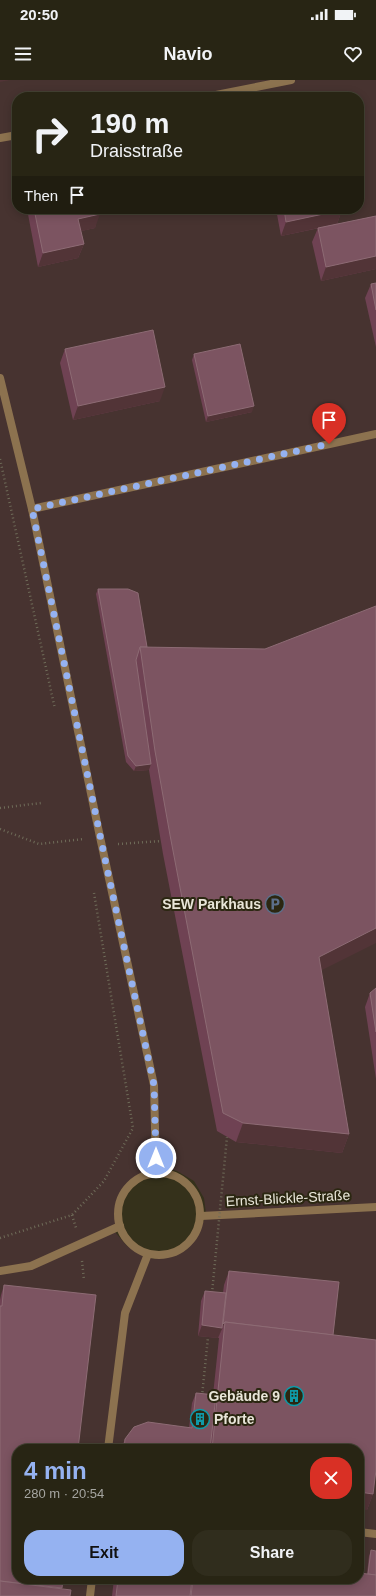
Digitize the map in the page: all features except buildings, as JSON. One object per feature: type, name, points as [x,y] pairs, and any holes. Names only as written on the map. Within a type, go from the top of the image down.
[{"type":"street","points":[[231,92],[291,80]]},
{"type":"street","points":[[0,138],[12,136]]},
{"type":"street","points":[[0,378],[32,509],[100,837],[154,1085],[156,1172]]},
{"type":"street","points":[[32,509],[376,434]]},
{"type":"street","points":[[156,1172],[174,1175],[190,1185],[198,1199],[201,1216],[197,1232],[188,1244],[176,1252],[163,1256],[148,1254],[131,1245],[120,1226],[118,1209],[126,1189],[139,1178],[156,1172]]},
{"type":"street","name":"Ernst-Blickle-Straße","points":[[201,1216],[376,1207]]},
{"type":"street","points":[[0,1271],[31,1266],[120,1226]]},
{"type":"street","points":[[109,1444],[125,1313],[148,1254]]},
{"type":"street","points":[[364,1533],[376,1534]]},
{"type":"street","points":[[90,1596],[91,1584]]},
{"type":"path","points":[[0,459],[56,712]]},
{"type":"path","points":[[0,808],[41,803]]},
{"type":"path","points":[[0,829],[40,844],[85,839],[84,832]]},
{"type":"path","points":[[100,837],[114,834],[116,844],[161,842]]},
{"type":"path","points":[[0,1238],[72,1215],[104,1181],[133,1128],[93,886]]},
{"type":"path","points":[[212,1294],[227,1137]]},
{"type":"path","points":[[202,1397],[208,1337]]},
{"type":"shaded area","points":[[0,80],[376,80],[376,1206],[206,1214],[204,1198],[194,1181],[177,1171],[159,1167],[136,1176],[120,1194],[116,1224],[30,1264],[0,1269]]},
{"type":"shaded area","points":[[376,1208],[376,1596],[0,1596],[0,1273],[115,1232],[127,1246],[154,1259],[187,1249],[206,1217]]},
{"type":"place","name":"SEW Parkhaus","points":[[275,904]]},
{"type":"place","name":"Gebäude 9","points":[[294,1396]]},
{"type":"place","name":"Pforte","points":[[200,1419]]},
{"type":"route","points":[[156,1158],[154,1085],[32,509],[329,444]]}]
